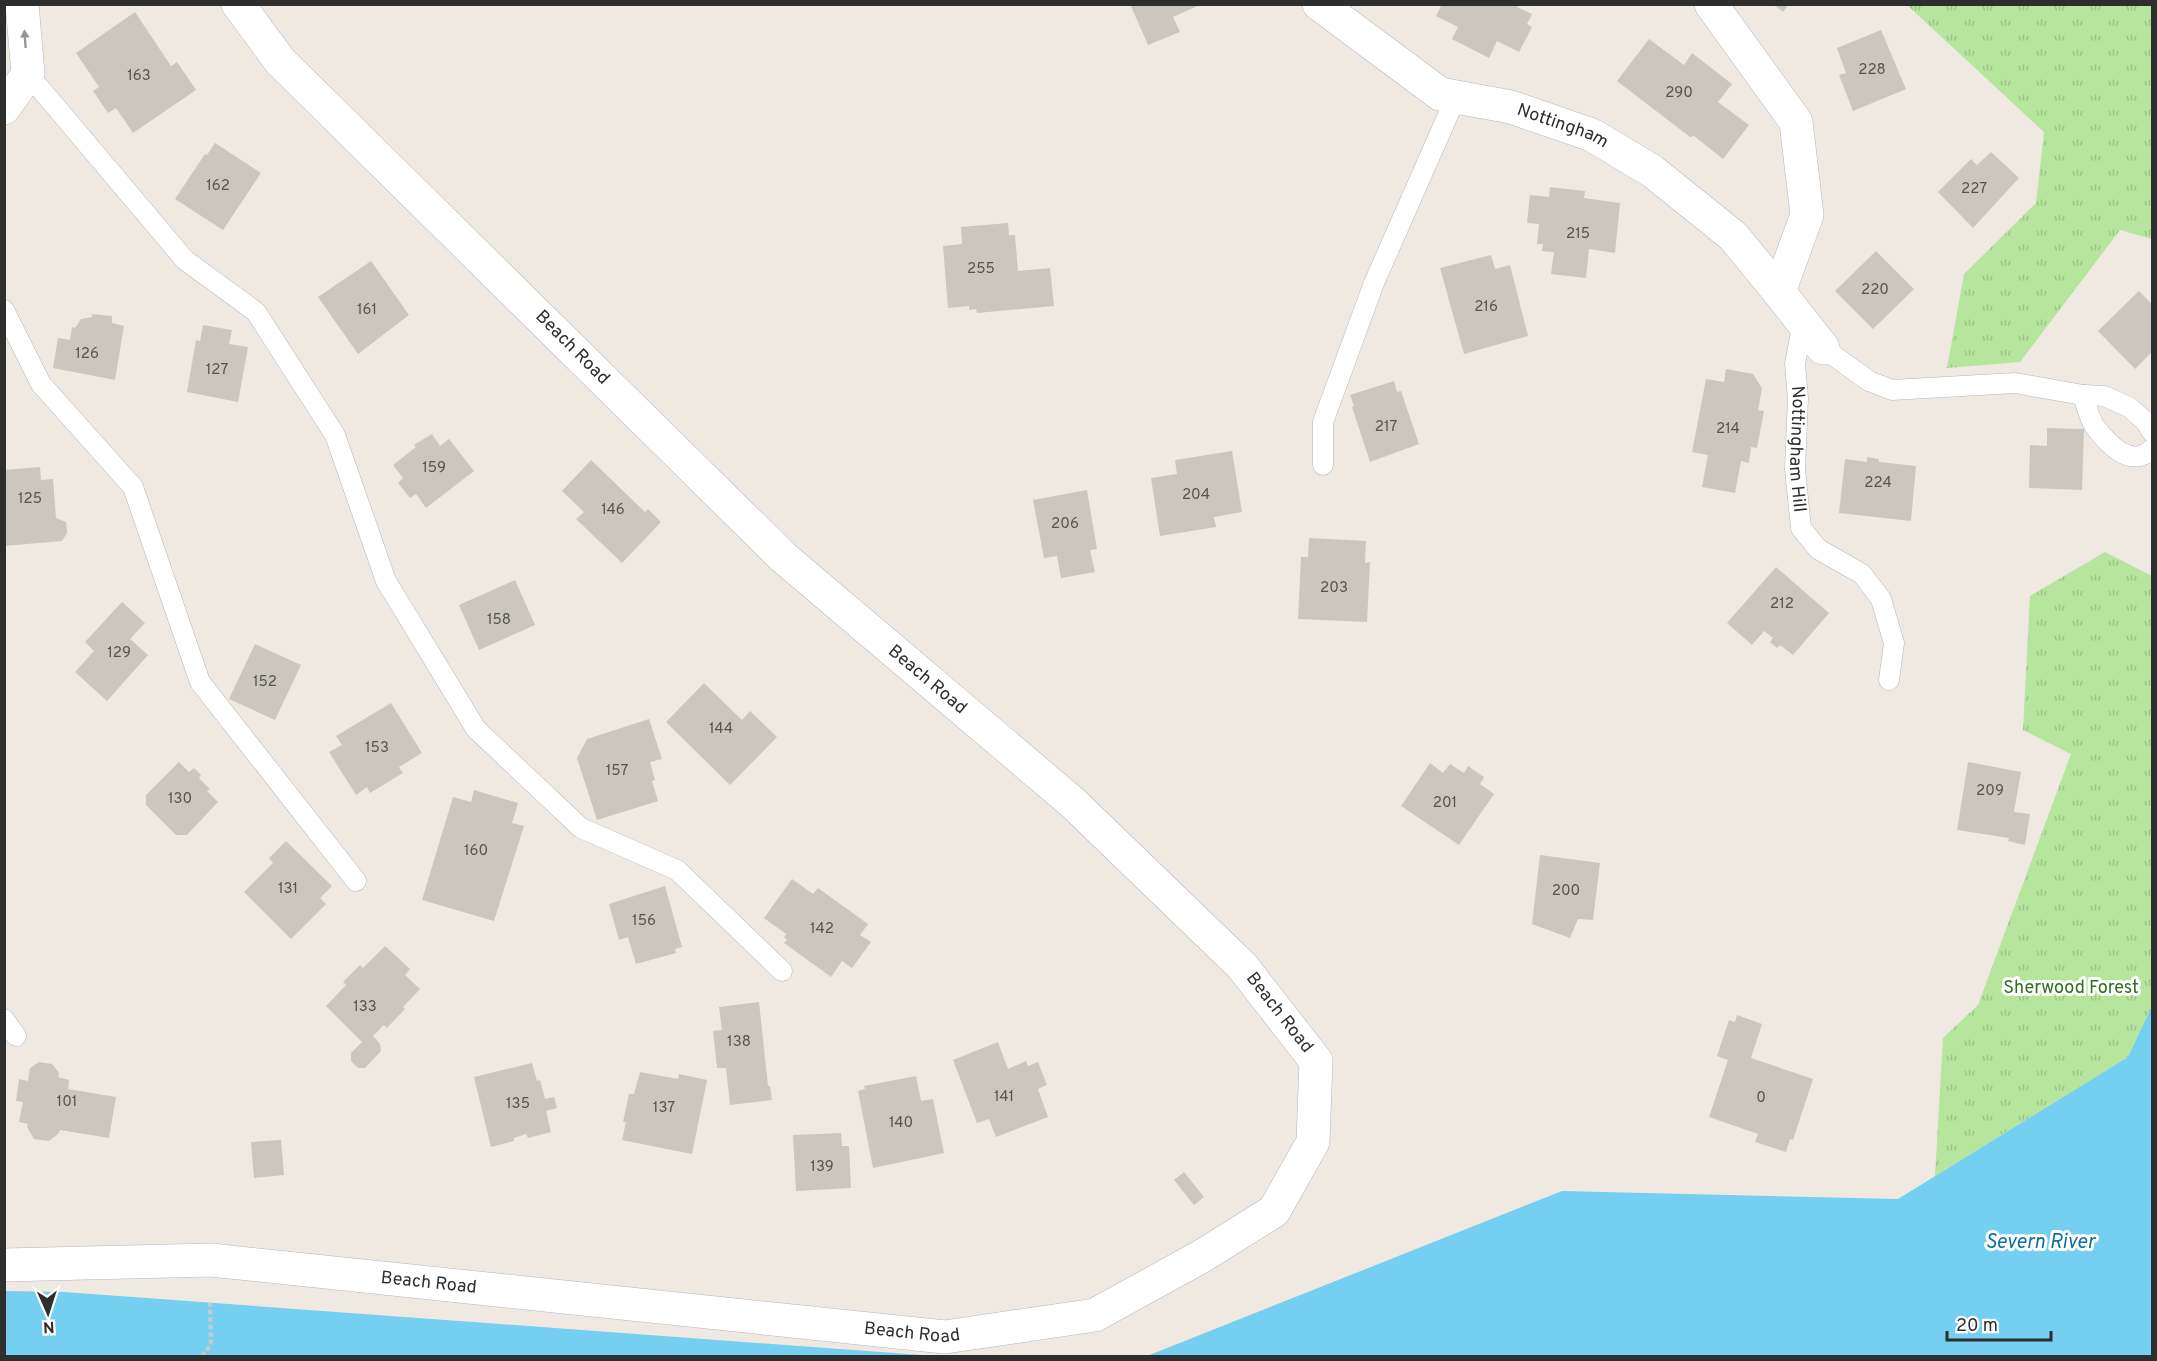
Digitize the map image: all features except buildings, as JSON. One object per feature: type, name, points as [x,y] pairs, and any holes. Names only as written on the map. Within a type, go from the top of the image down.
[{"type":"street","points":[[4,108],[28,74],[22,4]]},
{"type":"street","name":"Beach Road","points":[[4,1265],[211,1260],[945,1337],[1095,1315],[1202,1256],[1274,1211],[1313,1142],[1316,1061],[1242,966],[1072,802],[783,557],[280,60],[238,4]]},
{"type":"street","name":"Nottingham","points":[[1319,4],[1440,94],[1511,106],[1592,135],[1652,171],[1733,236],[1779,292]]},
{"type":"street","points":[[1711,4],[1796,122],[1807,215],[1779,292],[1823,348]]},
{"type":"lane","points":[[28,74],[186,260],[256,312],[335,435],[386,582],[476,729],[581,828],[677,870],[782,971]]},
{"type":"lane","points":[[1323,465],[1323,422],[1374,283],[1456,97]]},
{"type":"lane","points":[[4,310],[41,384],[133,487],[200,682],[356,881]]},
{"type":"lane","name":"Nottingham Hill","points":[[1803,322],[1795,364],[1798,414],[1795,470],[1801,528],[1818,549],[1862,574],[1881,599],[1894,643],[1889,680]]},
{"type":"lane","points":[[1823,348],[1869,381],[1892,390],[2015,383],[2083,395],[2104,396],[2129,407],[2146,422],[2152,432]]},
{"type":"lane","points":[[2083,395],[2094,425],[2115,448],[2130,458],[2145,456],[2152,449]]},
{"type":"lane","points":[[4,1019],[16,1036]]},
{"type":"path","points":[[202,1356],[211,1345],[210,1303]]},
{"type":"green space","points":[[1907,5],[2152,5],[2152,239],[2120,230],[2020,362],[1947,368],[1964,274],[2036,203],[2044,132]]},
{"type":"green space","name":"Sherwood Forest","points":[[2105,552],[2152,576],[2152,1006],[2128,1057],[1935,1176],[1943,1038],[1978,1005],[2071,754],[2023,730],[2030,596]]},
{"type":"water","name":"Severn River","points":[[2152,1006],[2152,1356],[1147,1356],[1562,1191],[1898,1199],[2128,1057]]},
{"type":"water","points":[[5,1291],[64,1292],[935,1356],[5,1356]]}]
